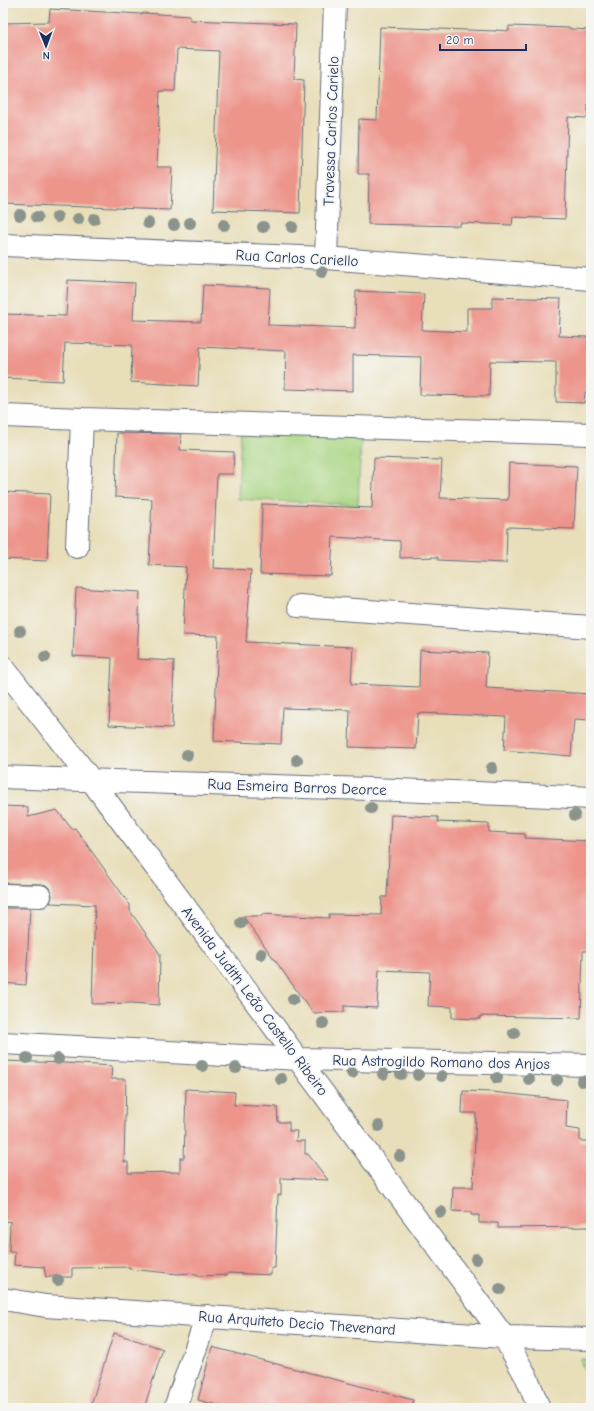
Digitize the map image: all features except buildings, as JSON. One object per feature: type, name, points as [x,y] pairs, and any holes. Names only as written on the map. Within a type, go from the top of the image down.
[{"type":"street","name":"Travessa Carlos Carielo","points":[[326,258],[335,3]]},
{"type":"street","name":"Rua Carlos Cariello","points":[[3,245],[326,258],[591,279]]},
{"type":"street","points":[[3,416],[591,434]]},
{"type":"street","points":[[77,547],[82,419]]},
{"type":"street","points":[[299,606],[591,626]]},
{"type":"street","name":"Avenida Judith Leão Castello Ribeiro","points":[[3,667],[91,780],[299,1059],[504,1338],[527,1378],[539,1408]]},
{"type":"street","name":"Rua Esmeira Barros Deorce","points":[[3,776],[453,791],[591,798]]},
{"type":"street","points":[[3,895],[40,896]]},
{"type":"street","name":"Rua Astrogildo Romano dos Anjos","points":[[3,1043],[299,1059],[591,1064]]},
{"type":"street","name":"Rua Arquiteto Decio Thevenard","points":[[3,1299],[46,1306],[207,1316],[504,1338],[591,1339]]},
{"type":"street","points":[[175,1408],[207,1316]]},
{"type":"green space","points":[[241,430],[361,436],[358,505],[238,499]]},
{"type":"green space","points":[[580,1359],[591,1359],[591,1388]]}]
